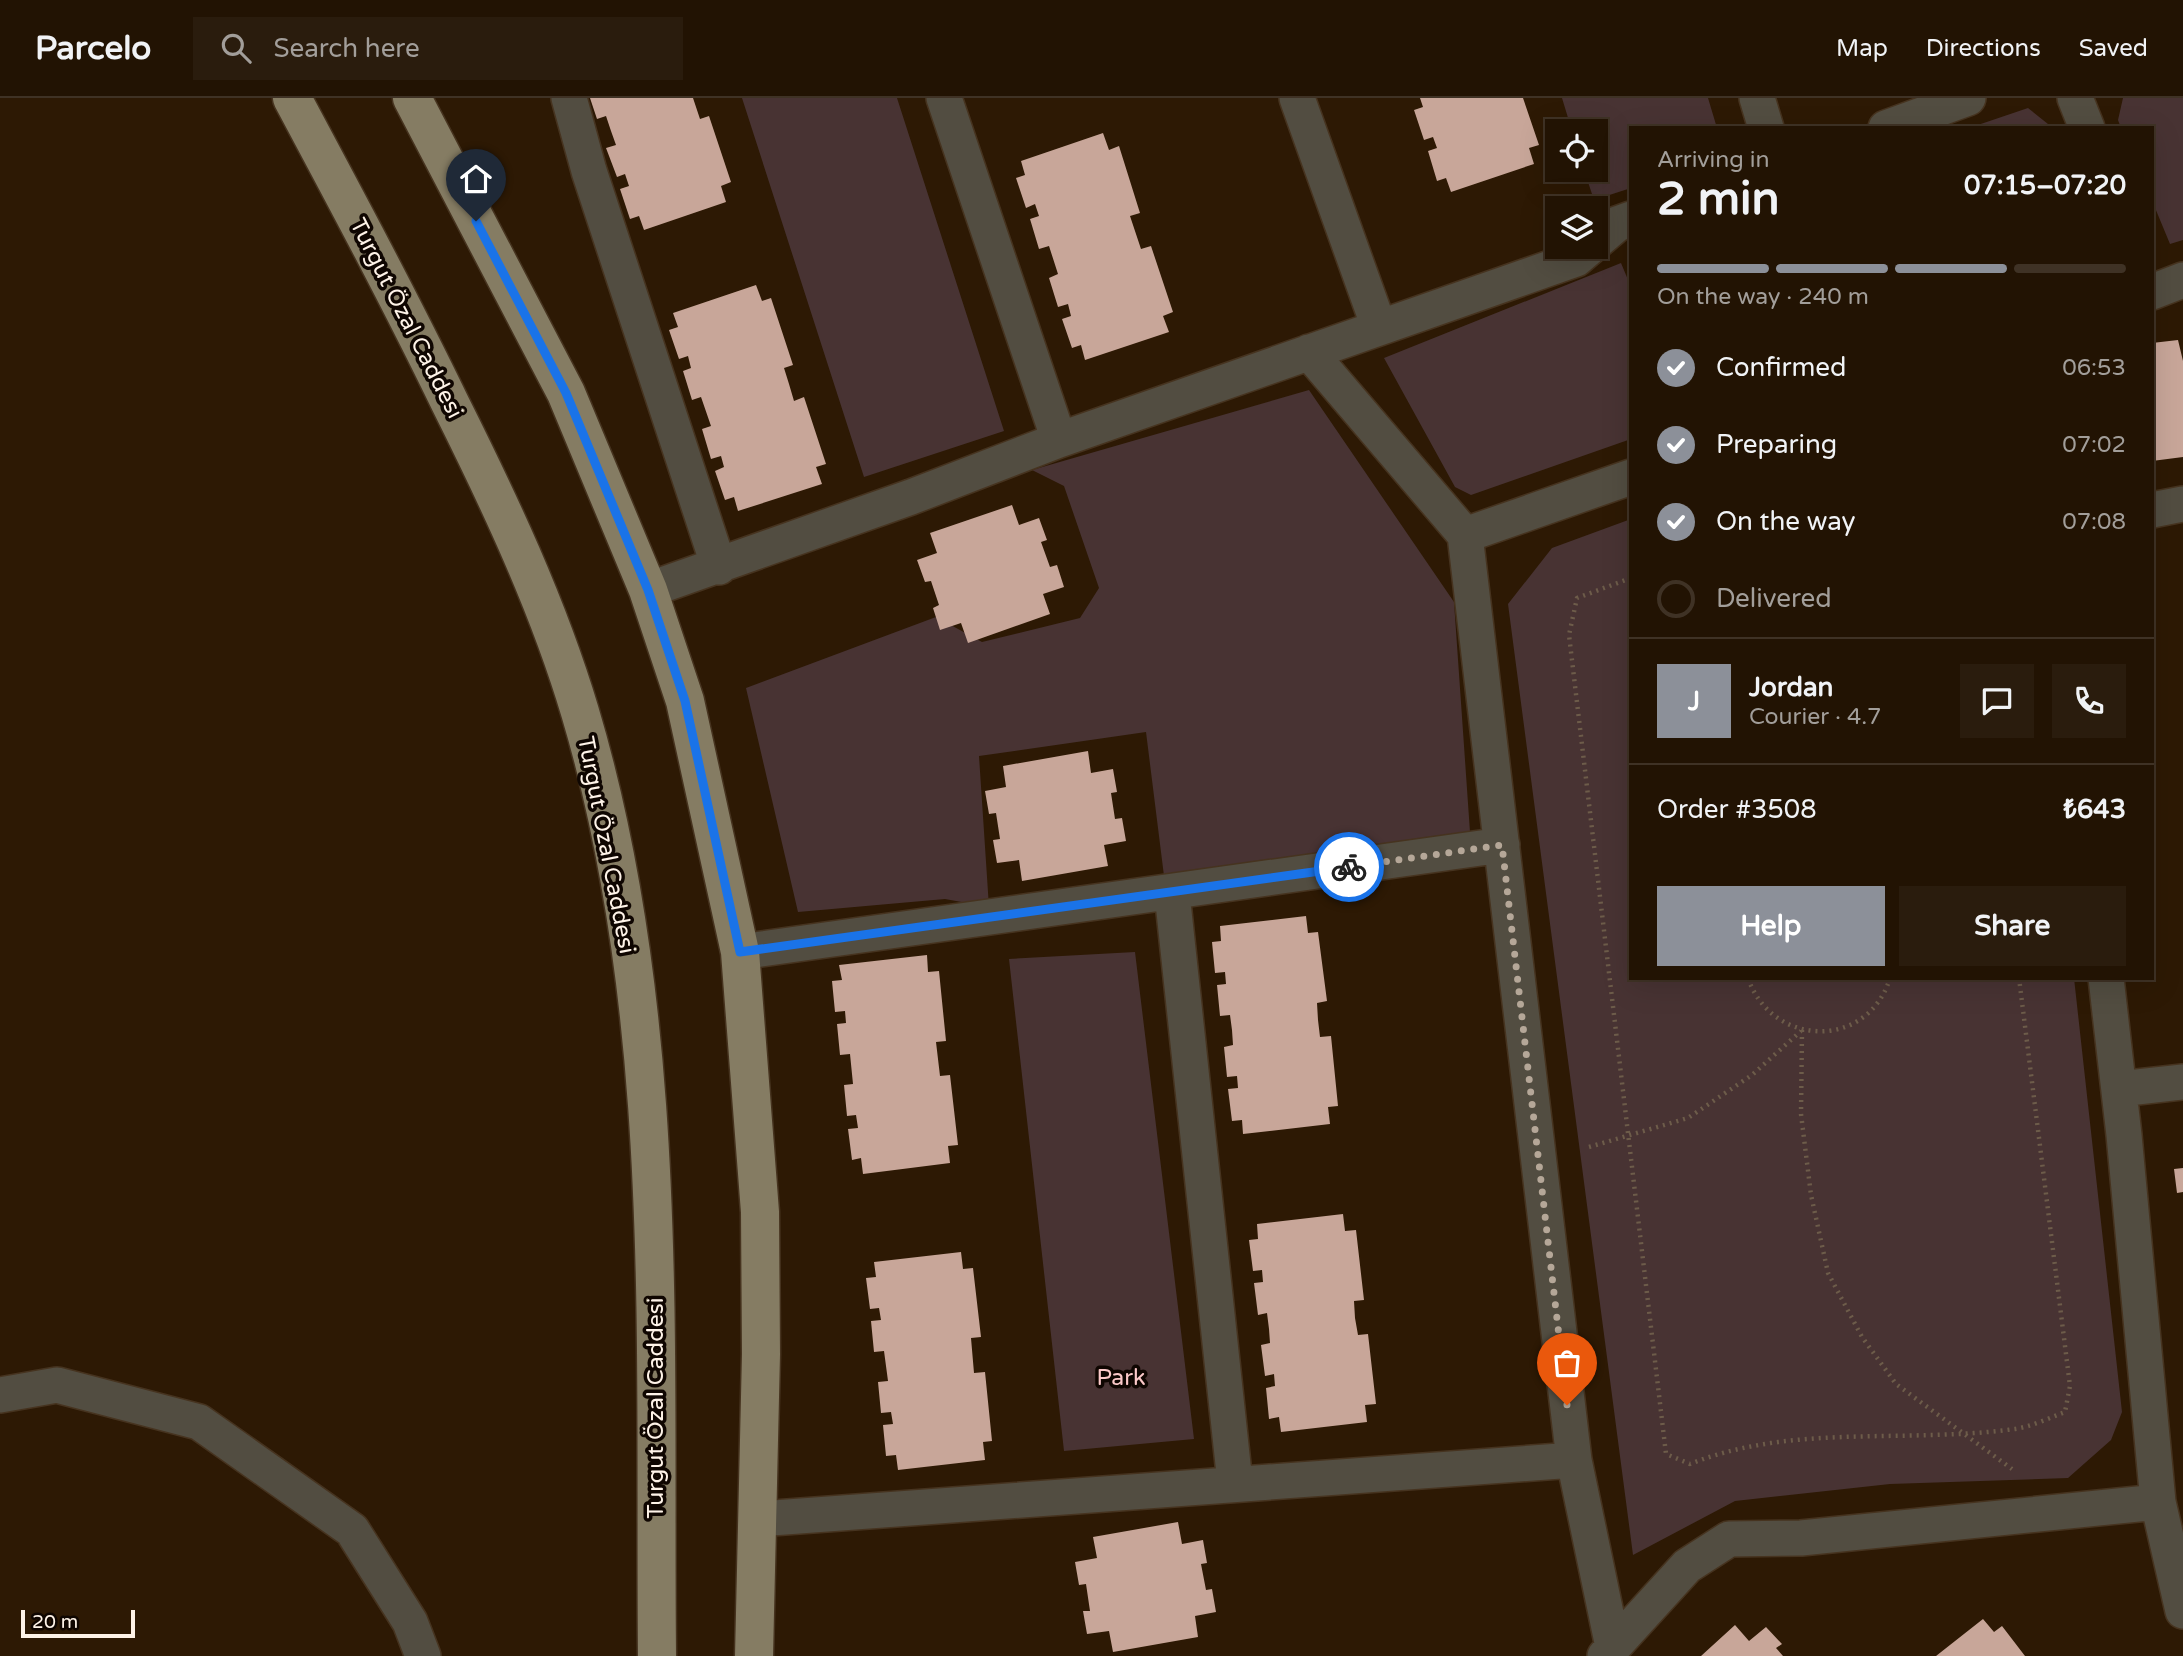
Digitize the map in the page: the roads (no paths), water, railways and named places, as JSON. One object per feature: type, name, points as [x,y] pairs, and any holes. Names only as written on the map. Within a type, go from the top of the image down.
[{"type":"main road","name":"Turgut Özal Caddesi","points":[[292,98],[381,264],[497,498],[558,642],[581,714],[601,797],[631,959],[649,1149],[653,1250],[657,1656]]},
{"type":"main road","points":[[412,98],[566,393],[648,590],[685,701],[740,952],[760,1212],[759,1519],[754,1656]]},
{"type":"street","points":[[569,98],[589,171],[719,567]]},
{"type":"street","points":[[944,98],[1059,440]]},
{"type":"street","points":[[1297,98],[1379,327]]},
{"type":"street","points":[[1757,98],[1765,126]]},
{"type":"street","points":[[1891,126],[1968,98]]},
{"type":"street","points":[[2075,98],[2086,126]]},
{"type":"street","points":[[1608,232],[1617,224],[1629,220]]},
{"type":"street","points":[[648,590],[719,567],[1059,440],[1576,259]]},
{"type":"street","points":[[2154,291],[2183,280]]},
{"type":"street","points":[[1309,352],[1465,535],[1574,1460],[1609,1652]]},
{"type":"street","points":[[1465,535],[1629,478]]},
{"type":"street","points":[[2154,510],[2183,504]]},
{"type":"street","points":[[740,952],[1502,845]]},
{"type":"street","points":[[1172,893],[1235,1483]]},
{"type":"street","points":[[2106,980],[2158,1502],[2183,1611]]},
{"type":"street","points":[[2119,1088],[2183,1082]]},
{"type":"street","points":[[0,1395],[58,1385],[199,1422],[352,1530],[411,1622],[423,1656]]},
{"type":"street","points":[[759,1519],[1574,1460]]},
{"type":"street","points":[[1609,1652],[1687,1566],[1729,1539],[1801,1538],[2158,1502]]},
{"type":"park label","name":"Park","points":[[1121,1377]]}]
